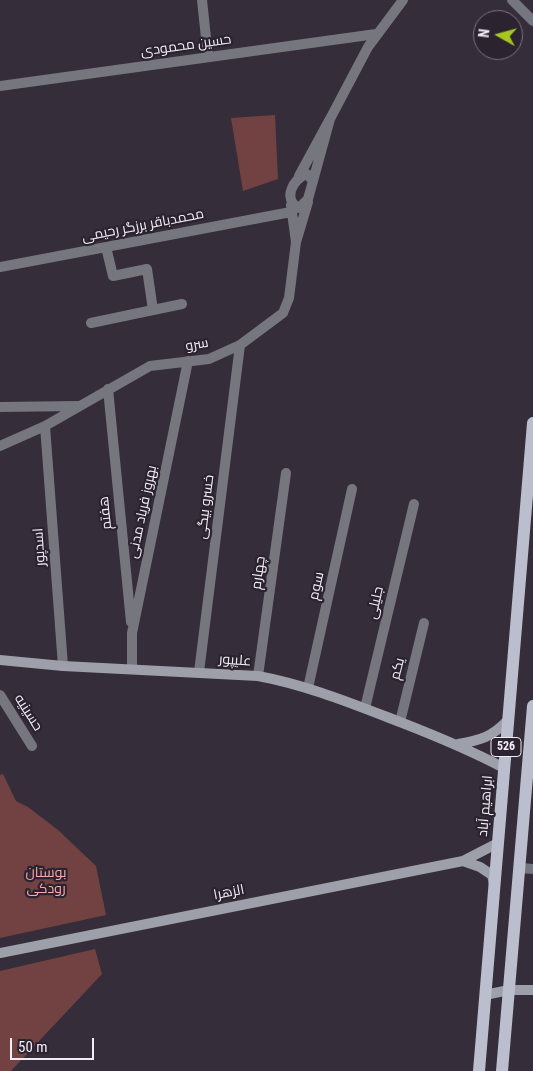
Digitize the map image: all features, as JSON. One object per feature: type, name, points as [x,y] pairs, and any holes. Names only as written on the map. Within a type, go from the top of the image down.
[{"type":"main road","name":"ابراهیم آباد","points":[[479,1071],[508,720],[530,499],[533,423]]},
{"type":"main road","name":"526","points":[[502,1071],[509,990],[527,868],[533,706]]},
{"type":"street","points":[[202,0],[208,57]]},
{"type":"street","points":[[296,242],[290,199],[292,186],[376,34],[403,0]]},
{"type":"street","points":[[512,0],[533,21]]},
{"type":"street","name":"حسین محمودی","points":[[0,86],[376,34]]},
{"type":"street","points":[[296,242],[330,119]]},
{"type":"street","points":[[299,176],[307,174],[313,181]]},
{"type":"street","points":[[290,199],[293,205],[299,208],[308,199]]},
{"type":"street","name":"محمدباقر برزگر رحیمی","points":[[0,267],[291,212]]},
{"type":"street","name":"سرو","points":[[0,446],[45,426],[150,366],[209,359],[240,345],[283,313],[289,298],[296,242]]},
{"type":"street","points":[[106,247],[113,276],[147,269],[153,310]]},
{"type":"street","points":[[91,323],[182,304]]},
{"type":"street","name":"خسرو بیگی","points":[[199,672],[240,345]]},
{"type":"street","name":"بهروز فریاد مدنی","points":[[132,668],[132,633],[188,361]]},
{"type":"street","name":"هفتم","points":[[108,389],[132,633]]},
{"type":"street","points":[[0,407],[79,406]]},
{"type":"street","name":"اسدپور","points":[[45,426],[63,666]]},
{"type":"street","name":"چهارم","points":[[258,676],[286,473]]},
{"type":"street","name":"سوم","points":[[308,688],[352,489]]},
{"type":"street","name":"جلیلی","points":[[366,708],[414,504]]},
{"type":"street","name":"یکم","points":[[400,722],[424,623]]},
{"type":"street","name":"علیپور","points":[[0,660],[63,666],[132,668],[258,676],[308,688],[366,708],[458,744],[504,768]]},
{"type":"street","name":"حسینیه","points":[[0,695],[32,746]]},
{"type":"street","points":[[458,744],[478,740],[496,733],[508,720]]},
{"type":"street","name":"الزهرا","points":[[0,953],[463,861],[498,844]]},
{"type":"street","points":[[463,861],[492,875],[494,885]]},
{"type":"street","points":[[485,995],[509,990],[533,990]]},
{"type":"green space","points":[[275,115],[278,179],[243,191],[231,118]]},
{"type":"green space","name":"بوستان رودکی","points":[[3,774],[16,801],[28,807],[58,830],[96,866],[106,915],[0,938],[0,775]]},
{"type":"green space","points":[[95,949],[102,974],[11,1071],[0,1071],[0,971]]}]
